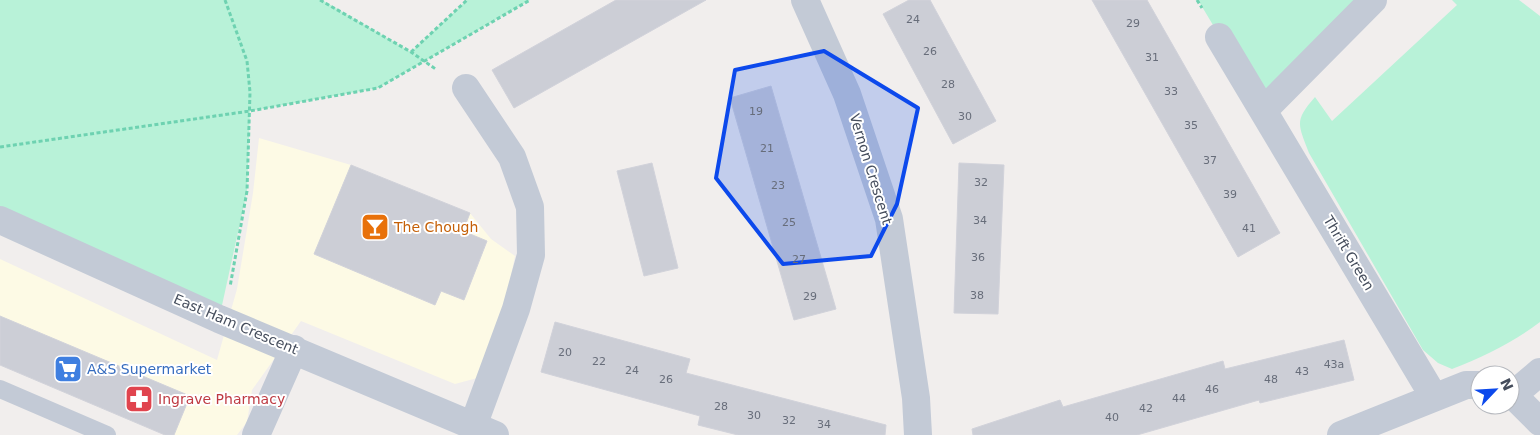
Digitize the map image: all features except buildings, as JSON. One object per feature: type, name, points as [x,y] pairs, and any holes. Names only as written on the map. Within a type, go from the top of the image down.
[{"type":"street","name":"Vernon Crescent","points":[[805,0],[848,94],[889,219],[916,398],[918,435]]},
{"type":"street","points":[[1264,110],[1373,0]]},
{"type":"street","name":"Thrift Green","points":[[1219,37],[1434,397]]},
{"type":"street","name":"East Ham Crescent","points":[[0,220],[219,319],[294,349],[484,431],[531,255],[530,207],[512,156],[466,88]]},
{"type":"street","points":[[256,435],[294,349]]},
{"type":"street","points":[[1520,387],[1540,372]]},
{"type":"street","points":[[1341,435],[1434,397],[1470,385]]},
{"type":"street","points":[[1520,401],[1540,422]]},
{"type":"lane","points":[[0,389],[108,435]]},
{"type":"path","points":[[219,319],[232,283],[247,191],[250,111],[248,61],[225,0]]},
{"type":"path","points":[[320,0],[411,52],[424,62]]},
{"type":"path","points":[[411,52],[467,0]]},
{"type":"path","points":[[0,147],[250,111],[378,88],[530,0]]},
{"type":"highlighted area","points":[[824,51],[918,108],[897,204],[871,256],[783,264],[716,178],[735,70]]},
{"type":"shaded area","points":[[259,138],[351,165],[470,213],[491,239],[515,256],[504,309],[481,377],[455,384],[301,321],[252,390],[247,422],[237,435],[165,435],[0,365],[0,259],[217,360],[237,289],[253,193]]},
{"type":"green space","points":[[0,0],[322,0],[411,52],[467,0],[530,0],[378,88],[250,111],[247,191],[219,319],[0,220]]},
{"type":"green space","points":[[1198,0],[1375,0],[1264,110]]},
{"type":"green space","points":[[1452,0],[1519,0],[1540,16],[1540,322],[1498,348],[1452,369],[1438,363],[1423,350],[1309,153],[1302,135],[1300,123],[1308,105],[1315,97],[1332,121],[1457,5]]},
{"type":"place","name":"The Chough","points":[[375,227]]},
{"type":"place","name":"A&S Supermarket","points":[[68,369]]},
{"type":"place","name":"Ingrave Pharmacy","points":[[139,399]]}]
